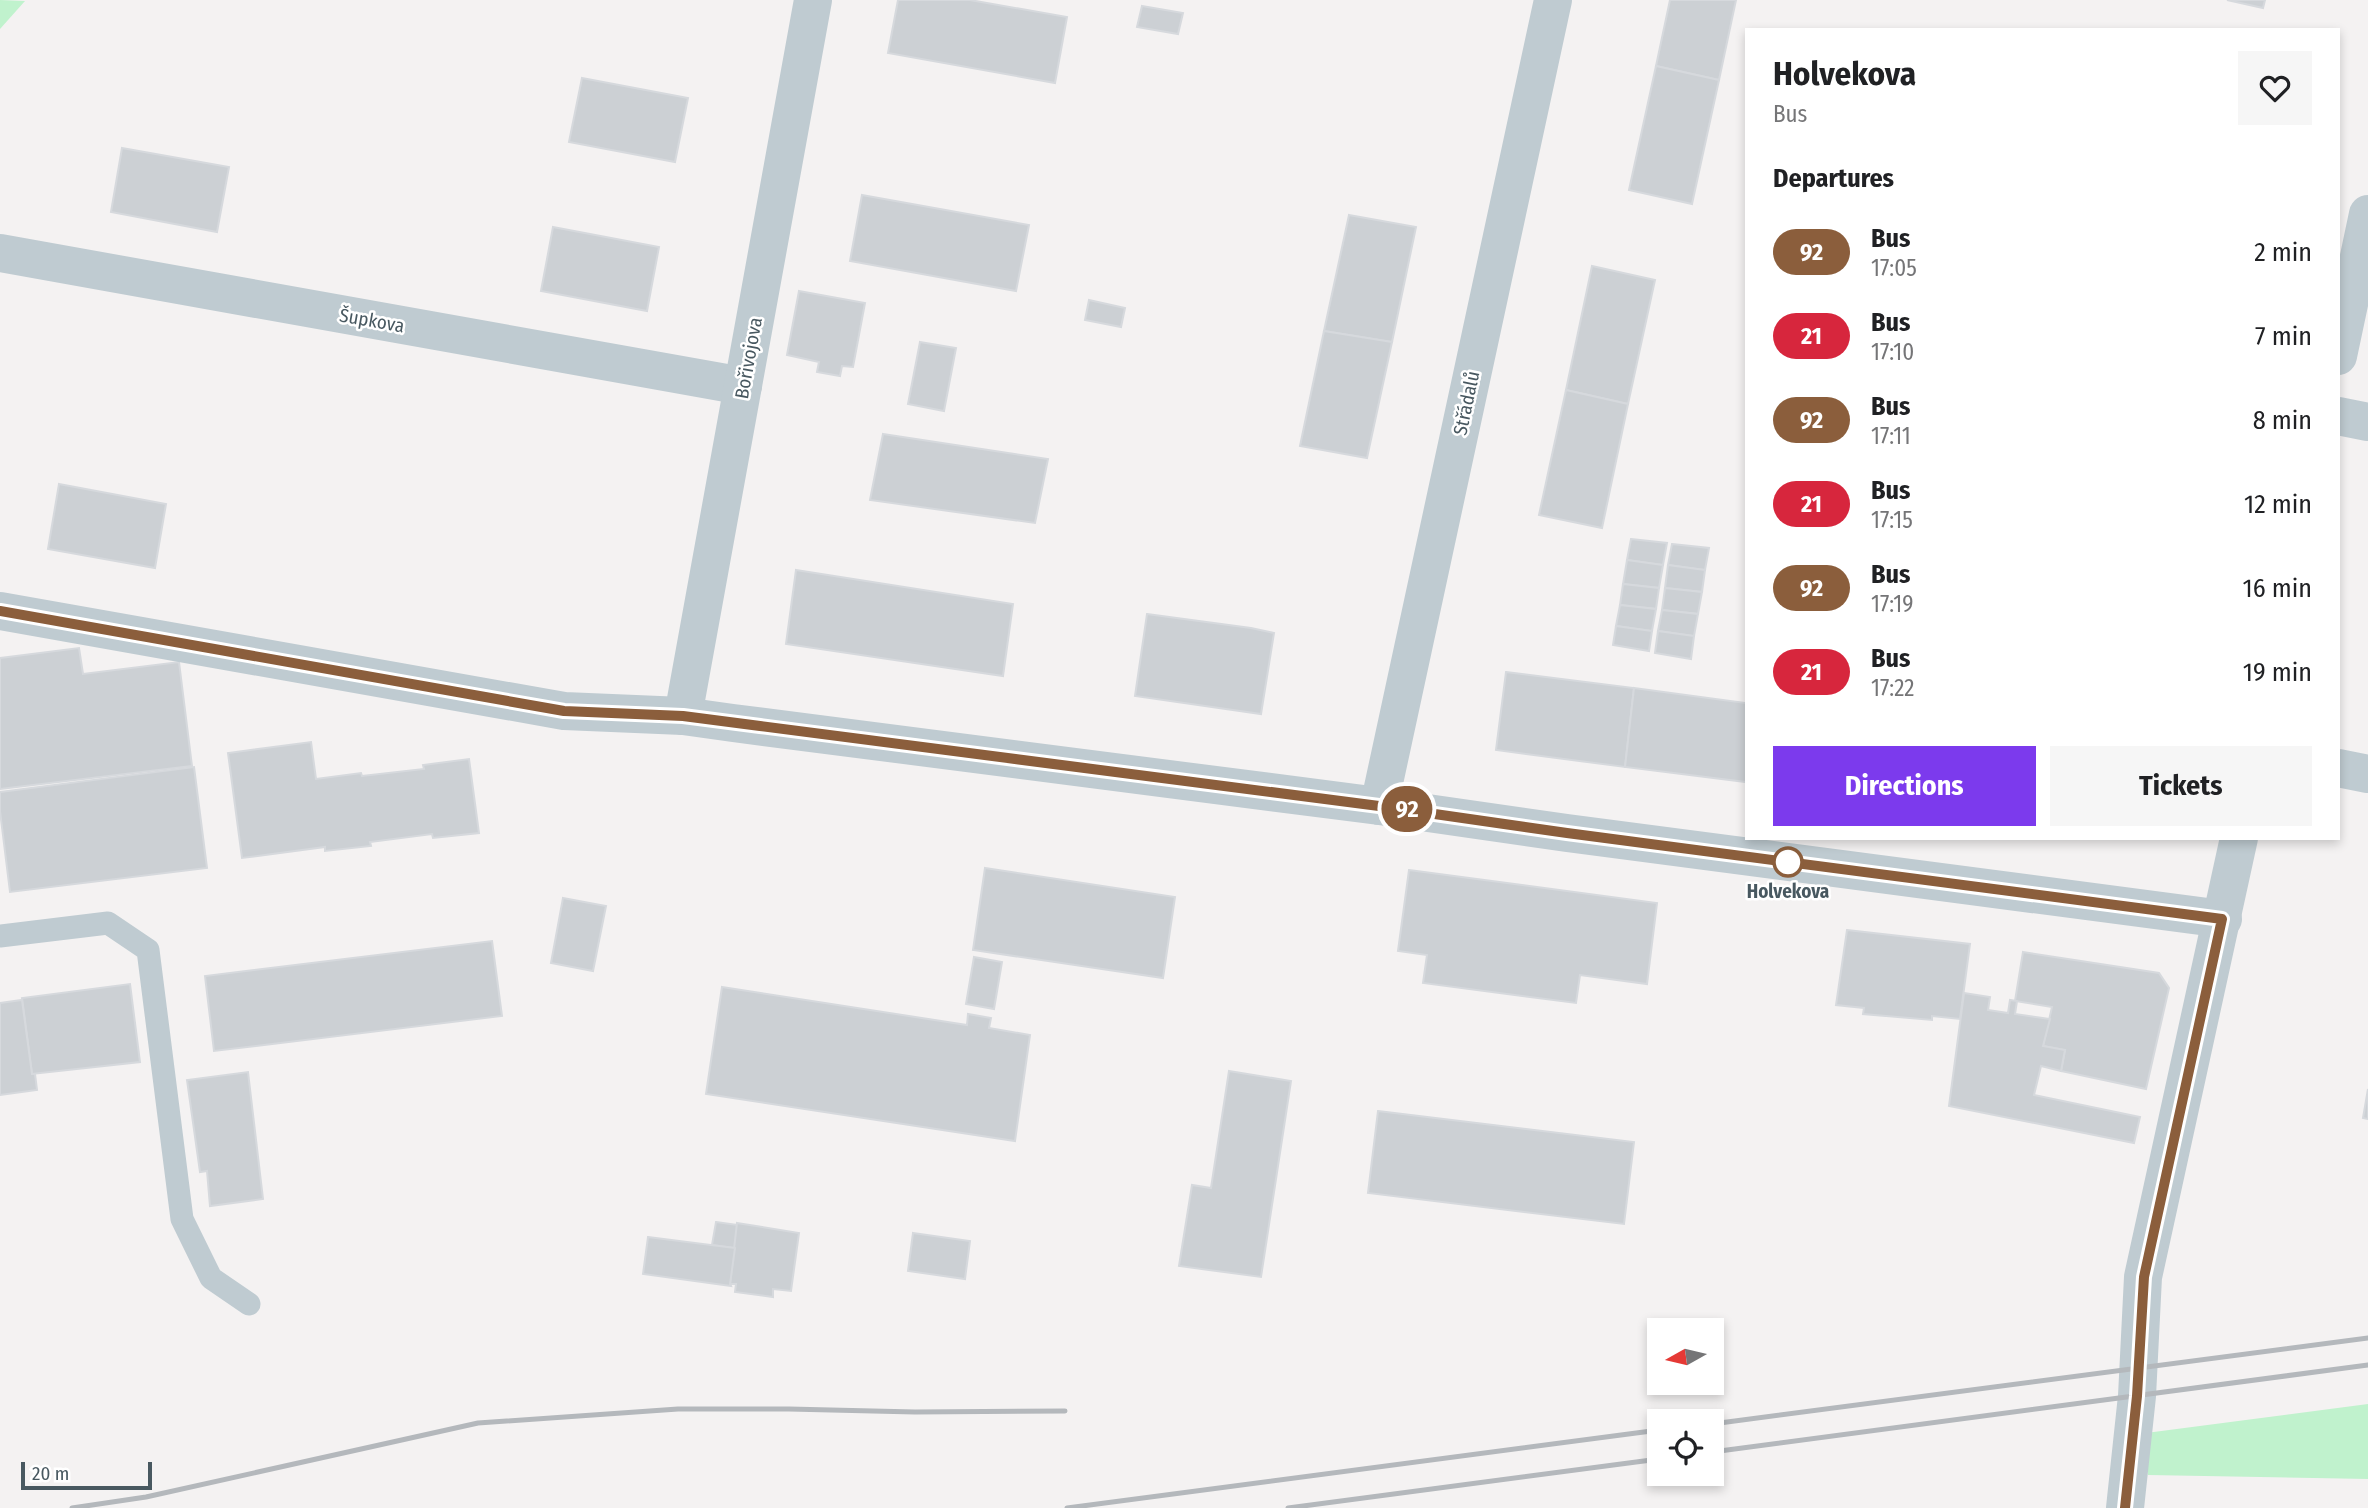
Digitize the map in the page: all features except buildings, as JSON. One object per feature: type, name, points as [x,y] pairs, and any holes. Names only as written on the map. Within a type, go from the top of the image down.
[{"type":"street","name":"Bořivojova","points":[[683,716],[813,0]]},
{"type":"street","name":"Střádalů","points":[[1379,806],[1553,0]]},
{"type":"street","points":[[2340,347],[2368,214]]},
{"type":"street","name":"Šupkova","points":[[0,253],[743,386]]},
{"type":"street","points":[[2340,416],[2368,422]]},
{"type":"street","points":[[0,611],[564,711],[683,716],[2222,919]]},
{"type":"street","points":[[2340,768],[2368,774]]},
{"type":"street","points":[[2125,1508],[2137,1396],[2144,1277],[2239,840]]},
{"type":"lane","points":[[0,936],[108,923],[148,950],[182,1219],[212,1278],[248,1304]]},
{"type":"green space","points":[[0,0],[25,1],[0,29]]},
{"type":"green space","points":[[2368,1404],[2368,1479],[2148,1475],[2146,1433]]},
{"type":"railway","points":[[1724,1422],[2368,1338]]},
{"type":"railway","points":[[1724,1450],[2368,1365]]},
{"type":"railway","points":[[72,1508],[146,1497],[478,1423],[678,1409],[1065,1411]]},
{"type":"railway","points":[[1067,1508],[1647,1432]]},
{"type":"railway","points":[[1288,1508],[1647,1461]]},
{"type":"bus line","name":"92","points":[[0,611],[564,711],[683,716],[2222,919],[2144,1277],[2137,1396],[2125,1508]]},
{"type":"place","name":"Holvekova","points":[[1788,862]]}]
